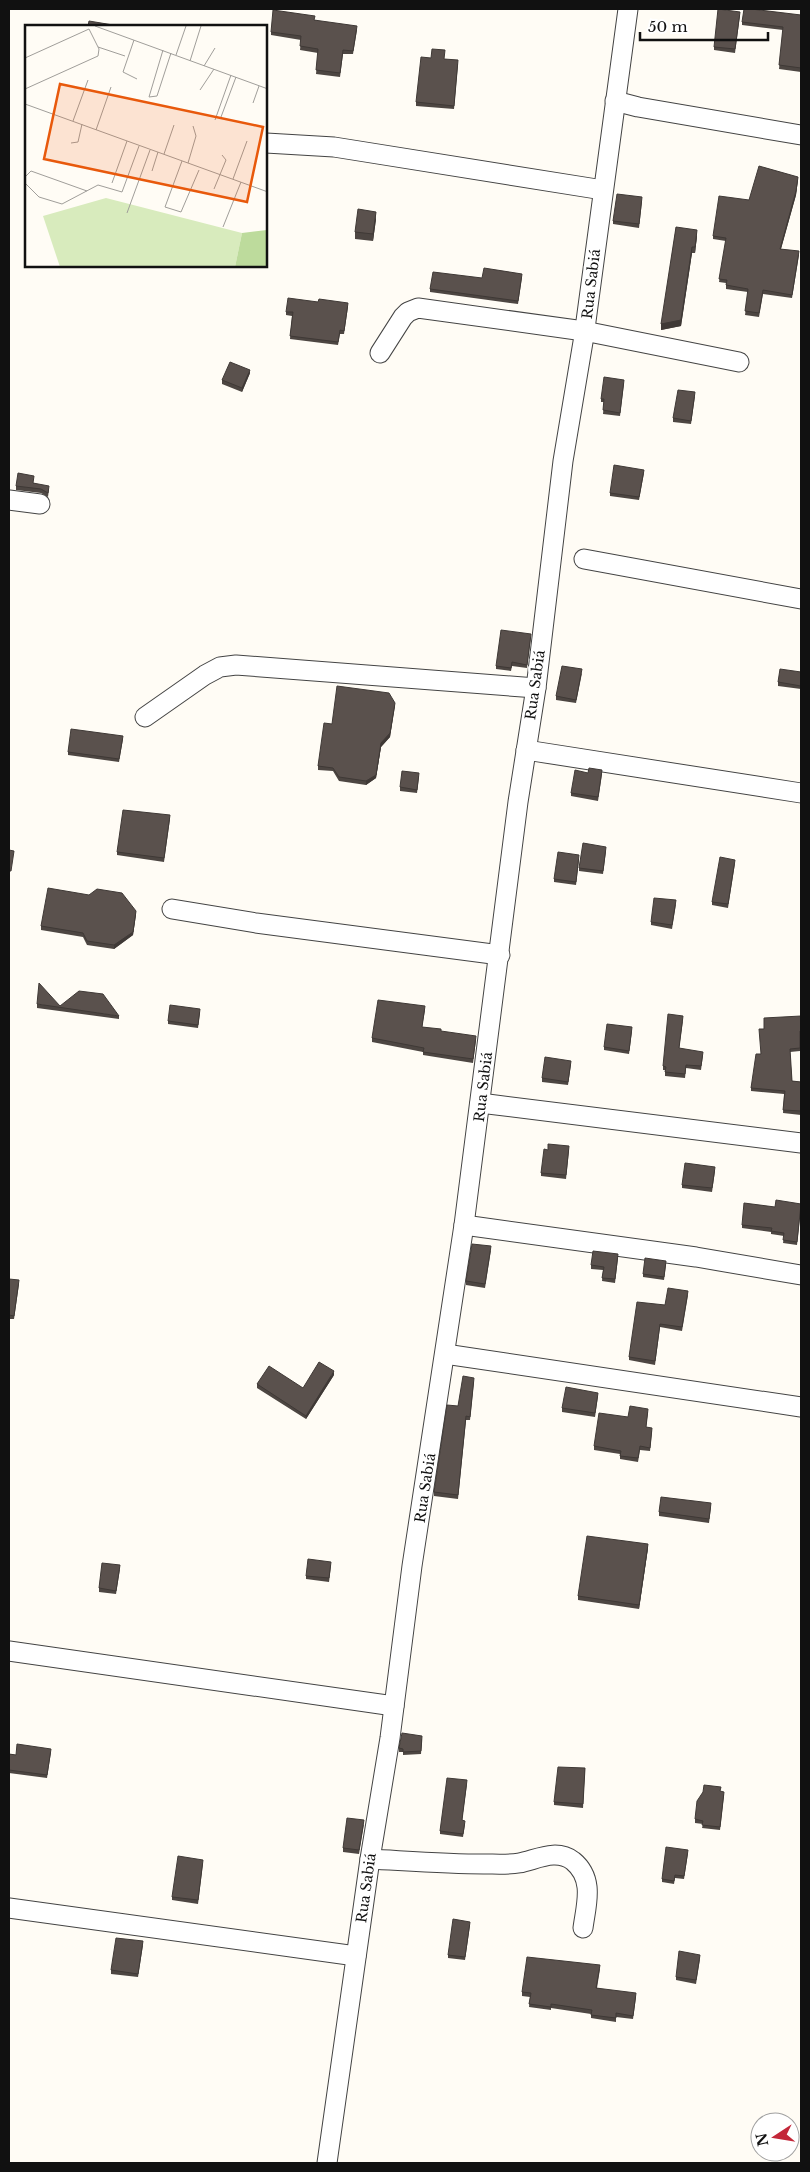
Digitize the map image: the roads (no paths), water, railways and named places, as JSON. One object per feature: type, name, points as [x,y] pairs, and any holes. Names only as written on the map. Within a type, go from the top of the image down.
[{"type":"street","name":"Rua Sabiá","points":[[327,2163],[370,1859],[394,1706],[412,1566],[464,1225],[500,955],[518,802],[536,688],[564,461],[584,331],[628,9]]},
{"type":"street","points":[[615,101],[638,107],[801,135]]},
{"type":"street","points":[[268,143],[334,147],[603,190]]},
{"type":"street","points":[[380,353],[408,312],[418,308],[584,331],[739,362]]},
{"type":"street","points":[[9,500],[40,504]]},
{"type":"street","points":[[584,559],[801,599]]},
{"type":"street","points":[[145,717],[205,675],[220,667],[236,665],[536,688]]},
{"type":"street","points":[[526,750],[801,793]]},
{"type":"street","points":[[172,909],[256,923],[500,955]]},
{"type":"street","points":[[480,1102],[801,1143]]},
{"type":"street","points":[[464,1225],[801,1275]]},
{"type":"street","points":[[445,1354],[801,1407]]},
{"type":"street","points":[[9,1651],[394,1706]]},
{"type":"street","points":[[370,1859],[509,1864],[541,1856],[563,1856],[574,1862],[587,1880],[589,1888],[583,1928]]},
{"type":"street","points":[[9,1908],[356,1956]]}]
